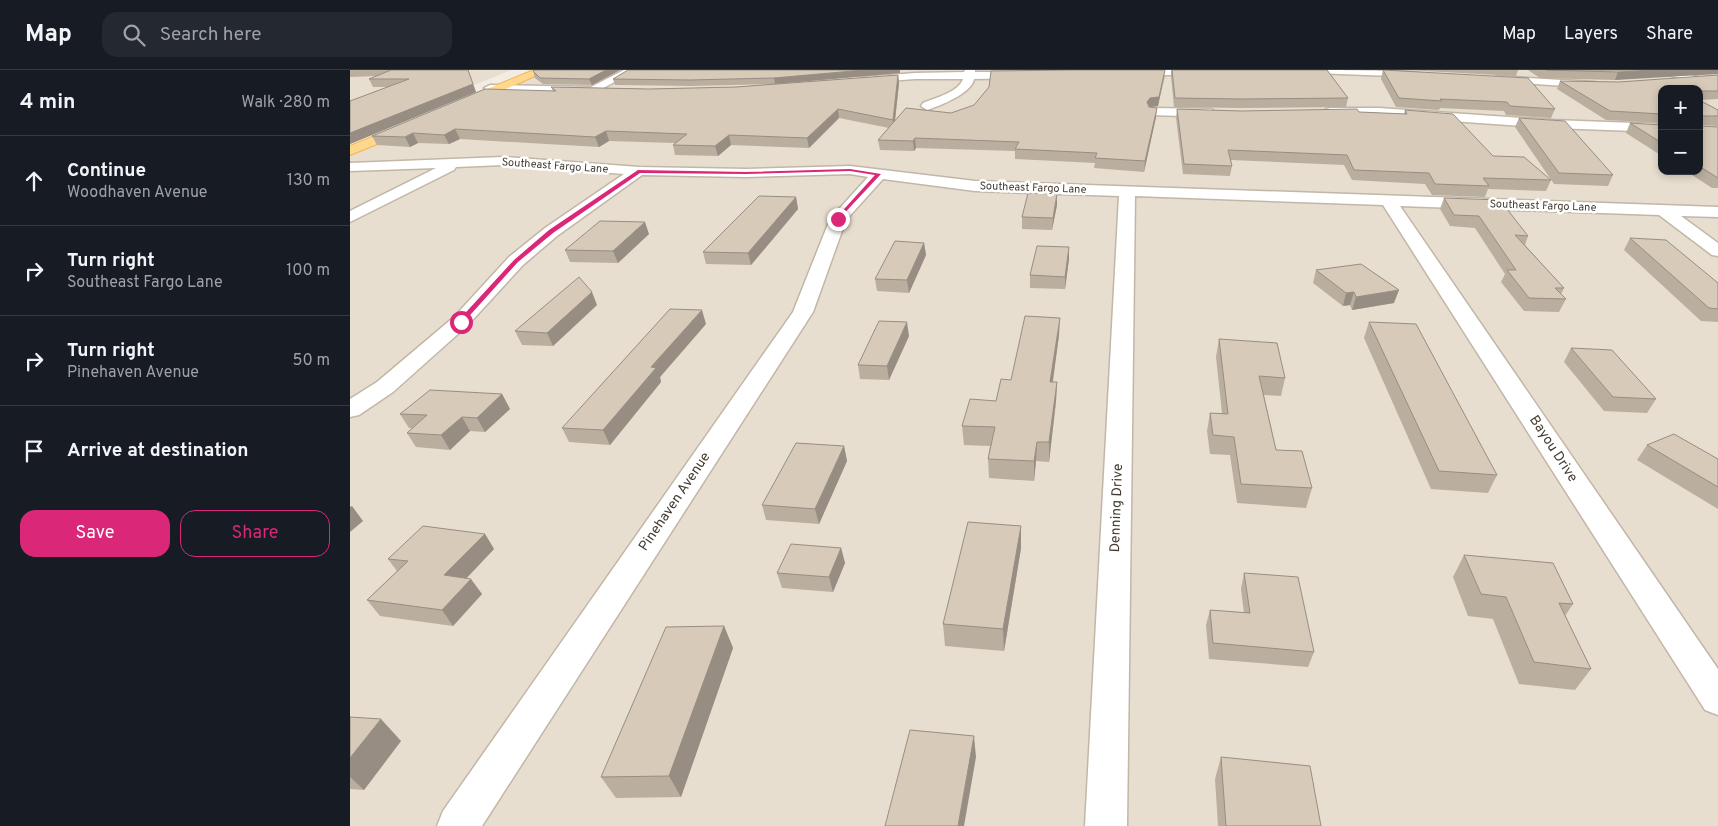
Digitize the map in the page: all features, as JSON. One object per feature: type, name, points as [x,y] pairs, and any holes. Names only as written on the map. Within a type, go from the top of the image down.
[{"type":"main road","points":[[496,88],[531,70]]},
{"type":"main road","points":[[447,108],[543,70]]},
{"type":"main road","points":[[350,145],[421,119],[350,151]]},
{"type":"street","points":[[594,90],[632,70]]},
{"type":"street","points":[[1118,74],[1248,70]]},
{"type":"street","points":[[1314,70],[1427,75]]},
{"type":"street","points":[[1662,70],[1718,86]]},
{"type":"street","points":[[1350,71],[1359,83]]},
{"type":"street","points":[[851,81],[970,73],[1040,74]]},
{"type":"street","points":[[928,106],[960,91],[968,84],[970,73]]},
{"type":"street","points":[[1482,78],[1606,85]]},
{"type":"street","points":[[1662,83],[1718,78]]},
{"type":"street","points":[[496,88],[622,91]]},
{"type":"street","points":[[1369,98],[1378,112]]},
{"type":"street","points":[[1154,112],[1221,114]]},
{"type":"street","points":[[1315,112],[1378,112],[1553,124],[1658,128]]},
{"type":"street","name":"Southeast Fargo Lane","points":[[350,168],[503,162],[640,171],[746,173],[850,170],[975,186],[1718,212]]},
{"type":"street","points":[[350,217],[456,163]]},
{"type":"street","points":[[350,410],[385,387],[461,322],[516,261],[551,232],[640,171]]},
{"type":"street","name":"Pinehaven Avenue","points":[[458,826],[803,312],[838,219],[879,174]]},
{"type":"street","name":"Denning Drive","points":[[1106,826],[1127,190]]},
{"type":"street","name":"Bayou Drive","points":[[1388,200],[1718,699]]},
{"type":"street","points":[[1663,210],[1718,251]]},
{"type":"shaded area","points":[[350,70],[511,70],[350,135]]},
{"type":"shaded area","points":[[551,70],[1718,70],[1718,826],[350,826],[350,155]]},
{"type":"building","points":[[391,70],[468,70],[473,84],[350,133],[350,101],[409,79],[369,79]]},
{"type":"building","points":[[606,70],[589,79],[540,78],[533,71]]},
{"type":"building","points":[[628,70],[864,70],[774,78],[613,79]]},
{"type":"building","points":[[1165,70],[1159,97],[1150,98],[1147,102],[1149,107],[1157,108],[1145,161],[1095,158],[1097,153],[1015,149],[1019,142],[915,138],[913,141],[878,140],[906,108],[951,113],[974,105],[989,87],[991,71]]},
{"type":"building","points":[[1172,70],[1327,70],[1348,98],[1175,98]]},
{"type":"building","points":[[1383,70],[1528,78],[1555,109],[1510,106],[1507,102],[1399,98]]},
{"type":"building","points":[[1546,70],[1655,70],[1618,72]]},
{"type":"building","points":[[898,75],[893,120],[838,109],[807,138],[729,135],[715,146],[673,145],[687,134],[606,131],[595,137],[455,129],[444,135],[413,133],[405,137],[372,136],[485,89],[556,91],[551,87],[649,89],[736,87]]},
{"type":"building","points":[[1718,75],[1718,91],[1703,91],[1703,85],[1658,85],[1658,114],[1610,111],[1560,81],[1619,82]]},
{"type":"building","points":[[1703,102],[1718,110],[1718,116],[1703,116]]},
{"type":"building","points":[[1177,109],[1241,111],[1357,109],[1359,112],[1407,114],[1405,110],[1453,114],[1493,156],[1524,157],[1551,180],[1483,178],[1489,186],[1435,184],[1429,173],[1354,170],[1347,155],[1228,150],[1232,166],[1184,164]]},
{"type":"building","points":[[1519,118],[1565,121],[1613,175],[1559,173]]},
{"type":"building","points":[[1630,123],[1658,125],[1658,140]]},
{"type":"building","points":[[1703,126],[1718,127],[1718,178],[1703,169]]},
{"type":"building","points":[[1028,193],[1057,194],[1053,218],[1022,217]]},
{"type":"building","points":[[759,196],[796,197],[748,253],[703,252]]},
{"type":"building","points":[[1444,198],[1500,200],[1528,236],[1515,235],[1564,288],[1555,288],[1566,299],[1529,298],[1507,270],[1516,270],[1479,216],[1454,215]]},
{"type":"building","points":[[600,221],[645,222],[613,251],[565,250]]},
{"type":"building","points":[[1630,238],[1666,240],[1718,283],[1718,309],[1709,308]]},
{"type":"building","points":[[895,241],[924,243],[907,280],[875,279]]},
{"type":"building","points":[[1037,246],[1069,247],[1065,277],[1030,275]]},
{"type":"building","points":[[1361,264],[1399,290],[1356,297],[1354,292],[1346,293],[1316,270]]},
{"type":"building","points":[[579,277],[592,292],[547,333],[515,331]]},
{"type":"building","points":[[670,309],[702,310],[651,367],[656,368],[603,430],[562,428]]},
{"type":"building","points":[[1025,316],[1060,318],[1050,382],[1057,382],[1049,442],[1037,442],[1034,461],[988,459],[995,427],[962,426],[970,399],[996,401],[1001,379],[1011,380]]},
{"type":"building","points":[[879,321],[907,322],[887,366],[858,365]]},
{"type":"building","points":[[1369,322],[1416,324],[1497,475],[1439,471]]},
{"type":"building","points":[[1219,339],[1277,343],[1285,378],[1259,376],[1276,450],[1302,451],[1312,488],[1241,484],[1234,437],[1213,435],[1210,413],[1228,414]]},
{"type":"building","points":[[1571,348],[1612,350],[1656,399],[1613,397]]},
{"type":"building","points":[[430,390],[502,394],[477,418],[462,417],[441,435],[407,433],[427,415],[400,414]]},
{"type":"building","points":[[1674,434],[1718,459],[1718,487],[1647,445]]},
{"type":"building","points":[[796,443],[844,446],[815,509],[762,505]]},
{"type":"building","points":[[968,522],[1021,526],[1003,629],[943,624]]},
{"type":"building","points":[[423,526],[485,534],[444,575],[471,579],[442,610],[367,600],[408,561],[388,559]]},
{"type":"building","points":[[791,544],[841,548],[829,577],[777,573]]},
{"type":"building","points":[[1464,555],[1553,563],[1573,604],[1559,603],[1591,669],[1534,662],[1506,597],[1481,594]]},
{"type":"building","points":[[1244,573],[1298,577],[1314,652],[1213,643],[1210,610],[1250,613]]},
{"type":"building","points":[[724,626],[669,776],[601,777],[666,627]]},
{"type":"building","points":[[350,717],[381,719],[350,758]]},
{"type":"building","points":[[910,730],[974,736],[958,826],[885,826]]},
{"type":"building","points":[[1221,757],[1310,766],[1321,826],[1226,826]]},
{"type":"route","points":[[461,322],[516,261],[551,232],[640,171],[746,173],[850,170],[879,174],[838,219]]}]
